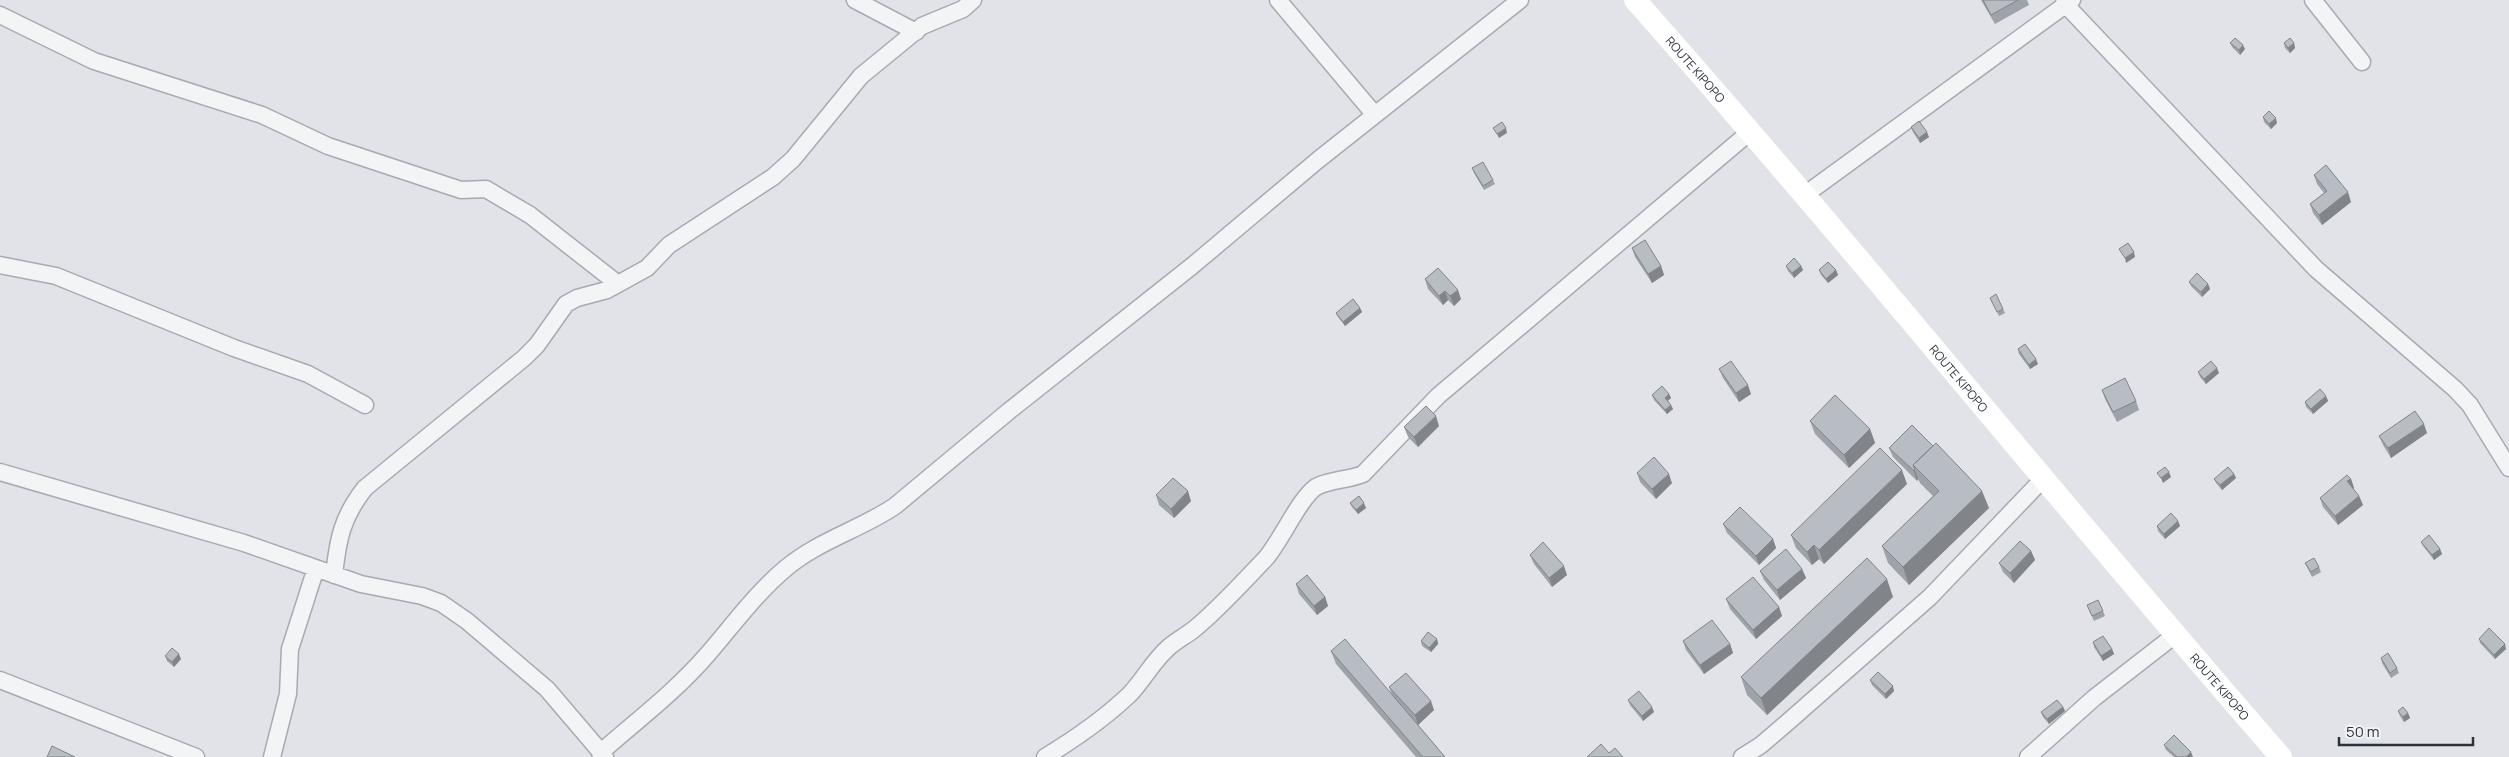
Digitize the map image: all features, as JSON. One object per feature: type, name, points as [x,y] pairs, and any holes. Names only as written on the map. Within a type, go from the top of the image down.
[{"type":"main road","name":"ROUTE KIPOPO","points":[[1635,0],[1806,194],[2043,479],[2281,757]]},
{"type":"street","points":[[855,0],[916,32]]},
{"type":"street","points":[[334,575],[338,538],[353,502],[365,488],[524,358],[537,344],[566,304],[618,284],[647,268],[669,244],[785,167],[861,76],[922,26],[963,9],[973,0]]},
{"type":"street","points":[[1278,0],[1375,115]]},
{"type":"street","points":[[0,472],[244,543],[361,584],[422,596],[441,603],[480,631],[547,689],[602,755],[665,698],[706,656],[762,591],[787,567],[810,551],[895,506],[1009,410],[1192,266],[1318,160],[1520,0]]},
{"type":"street","points":[[2313,0],[2362,62]]},
{"type":"street","points":[[1806,194],[2068,2],[2316,269],[2455,389],[2470,406],[2509,468]]},
{"type":"street","points":[[0,15],[94,61],[262,115],[328,146],[461,190],[486,189],[530,215],[618,284]]},
{"type":"street","points":[[1045,757],[1067,744],[1129,694],[1152,664],[1170,646],[1194,629],[1266,558],[1281,539],[1308,495],[1317,487],[1329,482],[1347,480],[1363,474],[1438,396],[1752,131]]},
{"type":"street","points":[[0,265],[56,276],[234,348],[308,374],[365,406]]},
{"type":"street","points":[[1742,757],[1789,721],[1930,597],[2043,479]]},
{"type":"street","points":[[272,757],[288,694],[290,649],[316,568]]},
{"type":"street","points":[[2028,757],[2094,698],[2175,635]]},
{"type":"street","points":[[0,680],[196,757]]},
{"type":"building","points":[[1983,0],[2018,0],[1991,15]]},
{"type":"building","points":[[2235,38],[2243,45],[2239,50],[2230,43]]},
{"type":"building","points":[[2290,38],[2294,43],[2288,48],[2284,43]]},
{"type":"building","points":[[2269,111],[2276,118],[2269,124],[2263,117]]},
{"type":"building","points":[[1919,121],[1927,132],[1919,138],[1911,127]]},
{"type":"building","points":[[1502,122],[1506,128],[1497,134],[1493,128]]},
{"type":"building","points":[[1483,162],[1493,180],[1483,186],[1472,168]]},
{"type":"building","points":[[2326,165],[2348,192],[2319,215],[2310,204],[2327,191],[2314,175]]},
{"type":"building","points":[[1645,240],[1661,266],[1648,274],[1632,248]]},
{"type":"building","points":[[2128,243],[2134,252],[2125,258],[2119,249]]},
{"type":"building","points":[[1794,258],[1801,266],[1792,273],[1786,266]]},
{"type":"building","points":[[1828,262],[1836,270],[1826,279],[1819,270]]},
{"type":"building","points":[[1438,268],[1458,290],[1450,296],[1445,291],[1439,296],[1425,279]]},
{"type":"building","points":[[2197,273],[2208,284],[2201,292],[2189,282]]},
{"type":"building","points":[[1996,294],[2003,309],[1997,312],[1990,298]]},
{"type":"building","points":[[1353,299],[1360,308],[1343,322],[1336,313]]},
{"type":"building","points":[[2025,344],[2036,359],[2029,365],[2018,349]]},
{"type":"building","points":[[1731,361],[1748,385],[1736,393],[1719,369]]},
{"type":"building","points":[[2211,361],[2217,368],[2204,379],[2198,372]]},
{"type":"building","points":[[2125,378],[2136,401],[2113,412],[2102,390]]},
{"type":"building","points":[[1662,386],[1669,394],[1665,398],[1671,405],[1665,410],[1652,395]]},
{"type":"building","points":[[2320,389],[2326,396],[2311,409],[2305,402]]},
{"type":"building","points":[[1835,395],[1870,429],[1844,455],[1810,421]]},
{"type":"building","points":[[1426,406],[1436,416],[1414,437],[1404,427]]},
{"type":"building","points":[[2415,411],[2424,424],[2388,448],[2379,436]]},
{"type":"building","points":[[1912,425],[1933,446],[1913,465],[1914,471],[1889,448]]},
{"type":"building","points":[[1936,443],[1982,491],[1903,567],[1882,546],[1939,491],[1913,465]]},
{"type":"building","points":[[1880,448],[1902,470],[1819,550],[1814,545],[1807,552],[1791,535]]},
{"type":"building","points":[[1654,457],[1669,474],[1652,489],[1637,473]]},
{"type":"building","points":[[2165,467],[2169,472],[2161,478],[2157,473]]},
{"type":"building","points":[[2228,467],[2234,474],[2220,485],[2214,479]]},
{"type":"building","points":[[2347,475],[2351,479],[2347,481],[2359,496],[2335,516],[2320,498]]},
{"type":"building","points":[[1173,478],[1188,491],[1171,509],[1156,495]]},
{"type":"building","points":[[1359,496],[1364,503],[1356,510],[1350,503]]},
{"type":"building","points":[[1740,507],[1773,539],[1756,556],[1723,524]]},
{"type":"building","points":[[2171,513],[2178,521],[2164,534],[2157,526]]},
{"type":"building","points":[[2429,535],[2440,549],[2432,555],[2421,542]]},
{"type":"building","points":[[2020,541],[2031,551],[2010,573],[1999,563]]},
{"type":"building","points":[[1543,542],[1564,566],[1549,578],[1530,555]]},
{"type":"building","points":[[1786,549],[1802,569],[1777,590],[1760,571]]},
{"type":"building","points":[[1867,558],[1887,579],[1761,698],[1741,677]]},
{"type":"building","points":[[2314,558],[2319,567],[2311,572],[2305,563]]},
{"type":"building","points":[[1307,575],[1325,597],[1314,606],[1296,584]]},
{"type":"building","points":[[1753,577],[1779,607],[1753,630],[1726,599]]},
{"type":"building","points":[[2098,600],[2103,611],[2092,616],[2087,605]]},
{"type":"building","points":[[1712,620],[1730,644],[1700,665],[1683,641]]},
{"type":"building","points":[[2489,628],[2505,644],[2494,655],[2479,639]]},
{"type":"building","points":[[1428,632],[1437,639],[1429,648],[1421,641]]},
{"type":"building","points":[[2103,636],[2112,649],[2101,656],[2093,642]]},
{"type":"building","points":[[1345,639],[1445,757],[1423,757],[1331,651]]},
{"type":"building","points":[[172,648],[179,654],[172,662],[165,656]]},
{"type":"building","points":[[2388,653],[2397,668],[2390,673],[2381,658]]},
{"type":"building","points":[[1878,672],[1893,686],[1885,694],[1870,680]]},
{"type":"building","points":[[1406,673],[1431,701],[1415,715],[1389,687]]},
{"type":"building","points":[[1639,691],[1652,707],[1642,716],[1628,700]]},
{"type":"building","points":[[2057,700],[2063,707],[2047,719],[2041,712]]},
{"type":"building","points":[[2403,707],[2408,713],[2403,717],[2398,711]]},
{"type":"building","points":[[2174,735],[2191,752],[2186,757],[2177,757],[2164,745]]},
{"type":"building","points":[[1601,744],[1609,753],[1615,748],[1623,757],[1587,757]]},
{"type":"building","points":[[52,746],[75,757],[47,757]]}]
